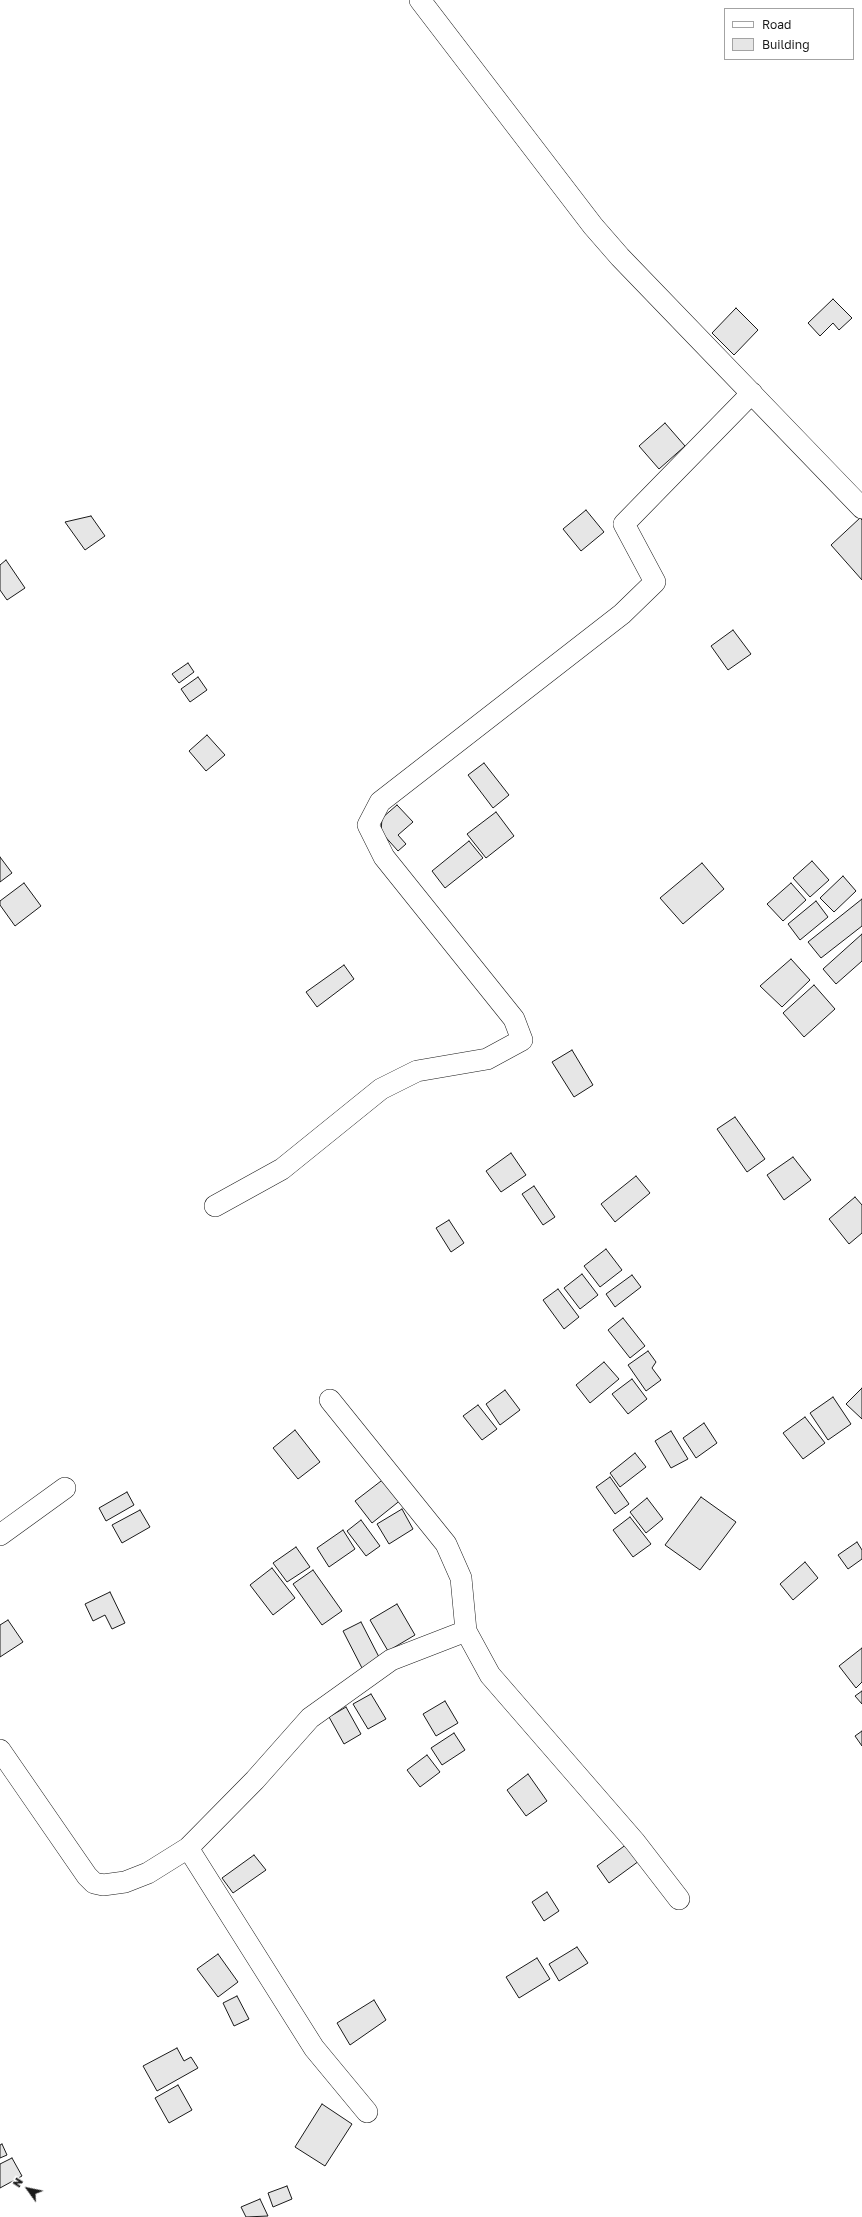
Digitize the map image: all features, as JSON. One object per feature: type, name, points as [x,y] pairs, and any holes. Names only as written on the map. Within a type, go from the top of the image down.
[{"type":"street","points":[[420,0],[593,226],[626,263],[862,508]]},
{"type":"street","points":[[215,1206],[282,1169],[381,1089],[417,1071],[487,1059],[522,1040],[514,1019],[384,857],[368,825],[380,802],[622,614],[655,582],[624,524],[752,393]]},
{"type":"street","points":[[330,1400],[446,1544],[461,1578],[466,1631],[490,1675],[635,1842],[679,1899]]},
{"type":"street","points":[[0,1534],[65,1488]]},
{"type":"street","points":[[2,1757],[78,1865],[94,1883],[103,1885],[136,1878],[148,1874],[188,1848],[255,1780],[310,1718],[391,1660],[466,1631]]},
{"type":"street","points":[[188,1848],[314,2048],[367,2112]]},
{"type":"building","points":[[833,299],[852,318],[839,330],[833,323],[820,336],[808,323]]},
{"type":"building","points":[[736,308],[758,330],[734,355],[712,333]]},
{"type":"building","points":[[665,423],[685,446],[659,469],[639,446]]},
{"type":"building","points":[[586,510],[604,532],[581,551],[563,529]]},
{"type":"building","points":[[91,516],[105,536],[85,550],[65,522]]},
{"type":"building","points":[[860,518],[862,520],[862,580],[831,545]]},
{"type":"building","points":[[6,560],[25,588],[7,600],[0,590],[0,565]]},
{"type":"building","points":[[733,630],[751,654],[728,670],[711,646]]},
{"type":"building","points":[[188,663],[194,672],[179,683],[172,674]]},
{"type":"building","points":[[198,677],[207,690],[190,702],[181,689]]},
{"type":"building","points":[[207,735],[225,755],[206,771],[189,751]]},
{"type":"building","points":[[484,763],[509,795],[493,808],[468,775]]},
{"type":"building","points":[[397,805],[413,822],[398,835],[406,844],[398,851],[381,832],[382,818]]},
{"type":"building","points":[[496,812],[514,836],[486,858],[467,834]]},
{"type":"building","points":[[469,841],[483,858],[445,888],[432,871]]},
{"type":"building","points":[[0,857],[12,873],[0,882]]},
{"type":"building","points":[[812,861],[829,880],[810,897],[793,878]]},
{"type":"building","points":[[702,863],[724,889],[683,924],[660,898]]},
{"type":"building","points":[[843,876],[856,891],[834,912],[820,898]]},
{"type":"building","points":[[24,883],[41,906],[15,926],[0,905],[0,901]]},
{"type":"building","points":[[791,883],[806,900],[783,921],[767,904]]},
{"type":"building","points":[[862,899],[862,926],[821,958],[808,942]]},
{"type":"building","points":[[816,901],[828,917],[800,940],[788,924]]},
{"type":"building","points":[[862,934],[862,961],[836,984],[823,969]]},
{"type":"building","points":[[791,959],[810,980],[782,1007],[760,986]]},
{"type":"building","points":[[344,965],[354,979],[317,1007],[306,992]]},
{"type":"building","points":[[814,985],[835,1009],[804,1037],[783,1013]]},
{"type":"building","points":[[572,1050],[593,1085],[574,1097],[552,1062]]},
{"type":"building","points":[[735,1117],[765,1159],[747,1172],[717,1129]]},
{"type":"building","points":[[511,1153],[526,1175],[501,1192],[486,1171]]},
{"type":"building","points":[[793,1157],[811,1180],[784,1200],[767,1175]]},
{"type":"building","points":[[636,1176],[650,1193],[615,1222],[601,1204]]},
{"type":"building","points":[[534,1186],[555,1217],[543,1225],[522,1194]]},
{"type":"building","points":[[855,1197],[862,1205],[862,1233],[849,1244],[829,1219]]},
{"type":"building","points":[[449,1220],[464,1243],[451,1252],[436,1228]]},
{"type":"building","points":[[606,1249],[622,1270],[600,1287],[584,1266]]},
{"type":"building","points":[[582,1274],[598,1295],[580,1309],[564,1288]]},
{"type":"building","points":[[632,1275],[641,1287],[615,1307],[606,1294]]},
{"type":"building","points":[[558,1289],[579,1317],[564,1329],[543,1300]]},
{"type":"building","points":[[623,1318],[645,1346],[630,1358],[608,1330]]},
{"type":"building","points":[[648,1351],[656,1362],[652,1368],[661,1380],[646,1391],[628,1365]]},
{"type":"building","points":[[604,1362],[619,1379],[590,1403],[576,1385]]},
{"type":"building","points":[[632,1379],[647,1399],[628,1414],[612,1394]]},
{"type":"building","points":[[862,1388],[862,1419],[846,1404]]},
{"type":"building","points":[[505,1390],[520,1410],[500,1425],[486,1404]]},
{"type":"building","points":[[833,1397],[851,1424],[828,1440],[810,1413]]},
{"type":"building","points":[[478,1405],[497,1429],[482,1440],[463,1416]]},
{"type":"building","points":[[805,1417],[825,1443],[803,1459],[783,1433]]},
{"type":"building","points":[[704,1423],[717,1443],[696,1458],[683,1438]]},
{"type":"building","points":[[295,1430],[320,1462],[298,1479],[273,1448]]},
{"type":"building","points":[[671,1431],[688,1459],[671,1468],[655,1441]]},
{"type":"building","points":[[635,1453],[646,1467],[620,1487],[610,1473]]},
{"type":"building","points":[[610,1477],[629,1504],[615,1514],[596,1487]]},
{"type":"building","points":[[385,1478],[402,1499],[372,1523],[355,1501]]},
{"type":"building","points":[[127,1492],[134,1505],[106,1521],[99,1508]]},
{"type":"building","points":[[701,1497],[736,1522],[700,1570],[665,1545]]},
{"type":"building","points":[[647,1498],[663,1519],[646,1533],[630,1512]]},
{"type":"building","points":[[402,1509],[413,1529],[389,1544],[377,1524]]},
{"type":"building","points":[[140,1510],[150,1527],[122,1543],[112,1525]]},
{"type":"building","points":[[630,1517],[651,1544],[633,1557],[613,1530]]},
{"type":"building","points":[[361,1520],[380,1546],[366,1556],[347,1531]]},
{"type":"building","points":[[343,1530],[355,1549],[329,1567],[317,1548]]},
{"type":"building","points":[[857,1542],[862,1550],[862,1559],[848,1569],[838,1555]]},
{"type":"building","points":[[296,1547],[310,1567],[287,1582],[273,1563]]},
{"type":"building","points":[[805,1562],[818,1578],[793,1600],[780,1584]]},
{"type":"building","points":[[272,1568],[295,1598],[273,1615],[250,1585]]},
{"type":"building","points":[[313,1570],[342,1611],[322,1625],[293,1584]]},
{"type":"building","points":[[110,1592],[125,1623],[112,1629],[105,1615],[93,1621],[85,1604]]},
{"type":"building","points":[[397,1604],[415,1635],[388,1651],[370,1620]]},
{"type":"building","points":[[8,1620],[23,1642],[0,1657],[0,1625]]},
{"type":"building","points":[[361,1622],[380,1659],[362,1668],[343,1631]]},
{"type":"building","points":[[862,1648],[862,1682],[856,1688],[839,1666]]},
{"type":"building","points":[[862,1691],[862,1704],[855,1696]]},
{"type":"building","points":[[371,1694],[386,1719],[368,1729],[353,1704]]},
{"type":"building","points":[[445,1701],[458,1723],[436,1736],[423,1714]]},
{"type":"building","points":[[346,1707],[361,1734],[344,1744],[329,1717]]},
{"type":"building","points":[[862,1731],[862,1746],[855,1736]]},
{"type":"building","points":[[454,1733],[465,1750],[442,1765],[431,1748]]},
{"type":"building","points":[[427,1755],[440,1772],[420,1787],[407,1770]]},
{"type":"building","points":[[528,1774],[547,1801],[526,1816],[507,1790]]},
{"type":"building","points":[[627,1844],[639,1861],[609,1883],[597,1866]]},
{"type":"building","points":[[254,1855],[266,1870],[233,1893],[222,1878]]},
{"type":"building","points":[[547,1892],[559,1911],[544,1921],[532,1902]]},
{"type":"building","points":[[577,1947],[588,1963],[559,1981],[549,1964]]},
{"type":"building","points":[[218,1954],[238,1982],[218,1997],[197,1969]]},
{"type":"building","points":[[537,1958],[550,1979],[519,1998],[506,1977]]},
{"type":"building","points":[[237,1996],[249,2019],[234,2026],[223,2003]]},
{"type":"building","points":[[374,2000],[386,2020],[350,2045],[337,2023]]},
{"type":"building","points":[[177,2048],[184,2061],[191,2057],[198,2068],[157,2091],[143,2066]]},
{"type":"building","points":[[178,2085],[192,2110],[169,2123],[155,2098]]},
{"type":"building","points":[[322,2104],[352,2124],[325,2166],[295,2147]]},
{"type":"building","points":[[2,2144],[7,2155],[0,2158],[0,2145]]},
{"type":"building","points":[[12,2158],[22,2176],[0,2188],[0,2164]]},
{"type":"building","points":[[287,2186],[292,2199],[273,2207],[268,2193]]},
{"type":"building","points":[[260,2199],[268,2216],[246,2217],[241,2207]]}]
